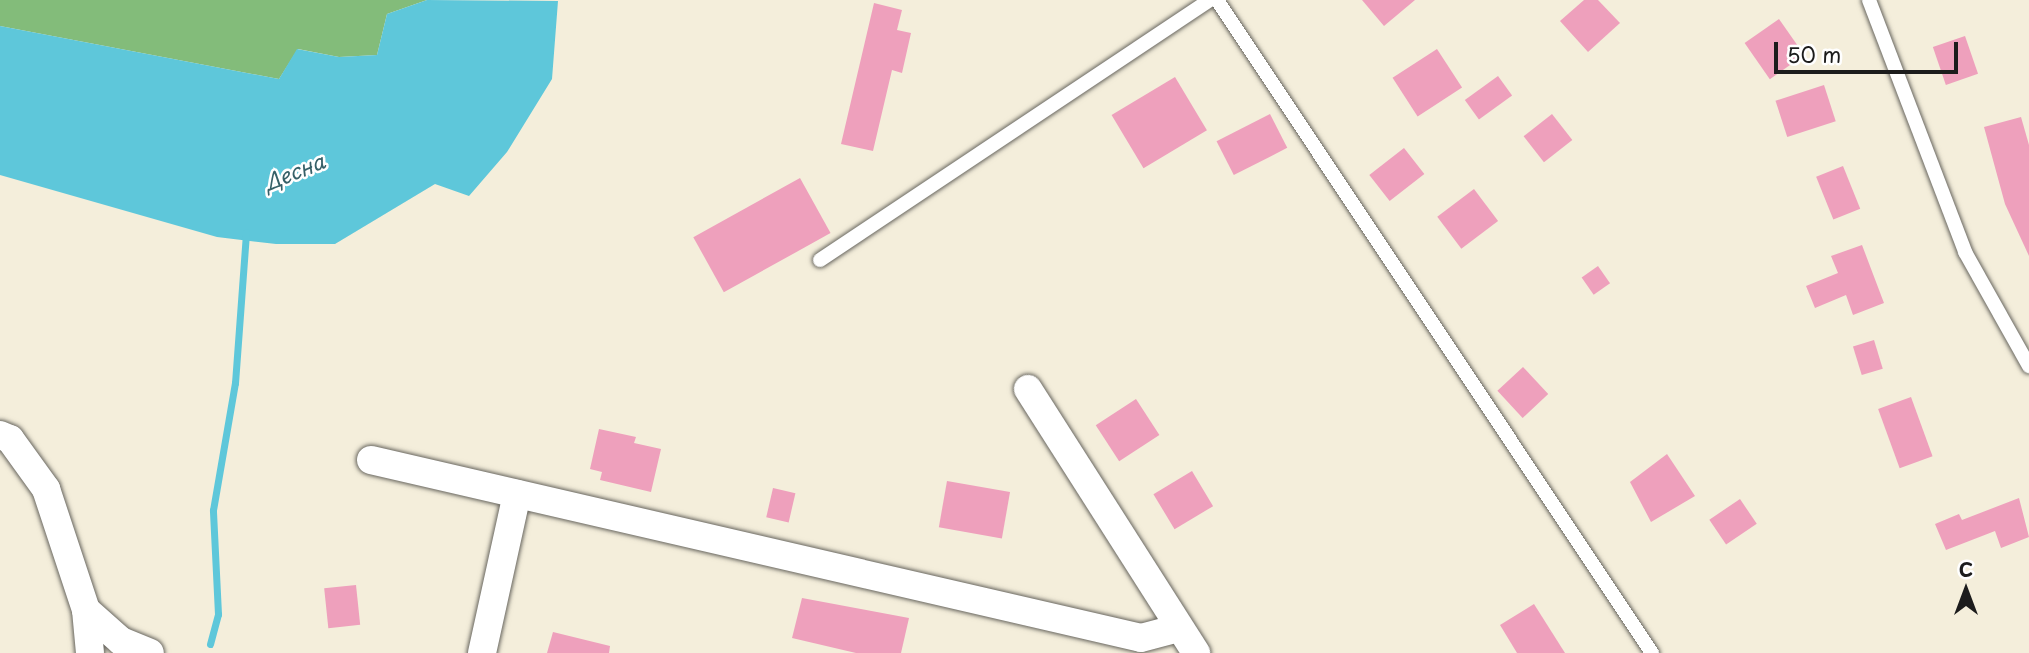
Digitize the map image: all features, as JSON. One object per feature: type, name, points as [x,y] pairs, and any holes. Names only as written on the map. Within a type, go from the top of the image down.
[{"type":"street","points":[[1028,390],[1196,653]]},
{"type":"street","points":[[0,435],[10,439],[46,489],[86,610],[90,653]]},
{"type":"street","points":[[371,460],[1141,638],[1179,628]]},
{"type":"street","points":[[482,653],[517,494]]},
{"type":"street","points":[[86,610],[121,641],[150,653]]},
{"type":"lane","points":[[820,260],[1210,0]]},
{"type":"lane","points":[[1217,0],[1652,653]]},
{"type":"lane","points":[[1869,0],[1965,253],[2029,366]]},
{"type":"green space","points":[[0,0],[427,0],[387,14],[377,55],[339,57],[298,49],[279,79],[0,26]]},
{"type":"water","name":"Десна","points":[[427,0],[558,1],[552,79],[507,152],[469,196],[435,184],[335,244],[276,244],[217,237],[0,175],[0,26],[279,79],[297,49],[339,57],[377,55],[387,14]]},
{"type":"building","points":[[1362,0],[1415,0],[1384,26]]},
{"type":"building","points":[[1584,0],[1598,0],[1620,23],[1588,52],[1560,21]]},
{"type":"building","points":[[874,3],[902,10],[897,30],[911,33],[902,73],[892,70],[873,151],[841,144]]},
{"type":"building","points":[[1779,19],[1804,55],[1770,79],[1745,43]]},
{"type":"building","points":[[1965,36],[1978,74],[1946,85],[1933,47]]},
{"type":"building","points":[[1437,49],[1462,88],[1418,116],[1393,78]]},
{"type":"building","points":[[1498,76],[1512,95],[1479,120],[1465,100]]},
{"type":"building","points":[[1175,77],[1207,130],[1144,168],[1112,115]]},
{"type":"building","points":[[1824,85],[1836,121],[1787,137],[1775,101]]},
{"type":"building","points":[[1270,114],[1287,148],[1234,175],[1217,141]]},
{"type":"building","points":[[1552,114],[1572,140],[1544,162],[1524,136]]},
{"type":"building","points":[[2021,117],[2029,145],[2029,256],[2005,204],[1984,127]]},
{"type":"building","points":[[1404,148],[1424,174],[1390,201],[1369,175]]},
{"type":"building","points":[[1843,166],[1860,209],[1833,220],[1816,177]]},
{"type":"building","points":[[800,178],[831,233],[724,292],[693,237]]},
{"type":"building","points":[[1474,189],[1498,221],[1461,249],[1437,217]]},
{"type":"building","points":[[1862,245],[1884,303],[1853,315],[1846,295],[1815,308],[1806,286],[1838,273],[1831,256]]},
{"type":"building","points":[[1598,266],[1610,283],[1594,295],[1582,277]]},
{"type":"building","points":[[1874,340],[1883,369],[1862,375],[1853,346]]},
{"type":"building","points":[[1523,367],[1548,394],[1523,418],[1497,391]]},
{"type":"building","points":[[1911,397],[1933,456],[1900,468],[1878,409]]},
{"type":"building","points":[[1136,399],[1159,435],[1119,461],[1096,425]]},
{"type":"building","points":[[599,429],[636,437],[634,443],[661,449],[651,492],[600,480],[602,472],[590,469]]},
{"type":"building","points":[[1667,454],[1695,496],[1651,522],[1630,482]]},
{"type":"building","points":[[1192,471],[1213,506],[1175,529],[1153,494]]},
{"type":"building","points":[[947,481],[1010,492],[1002,538],[939,527]]},
{"type":"building","points":[[773,488],[795,493],[789,522],[766,517]]},
{"type":"building","points":[[2019,498],[2029,537],[2001,548],[1995,531],[1946,550],[1935,524],[1959,514],[1962,520]]},
{"type":"building","points":[[1740,499],[1757,524],[1726,545],[1709,520]]},
{"type":"building","points":[[356,585],[360,625],[328,628],[324,588]]},
{"type":"building","points":[[802,598],[909,618],[901,653],[856,653],[792,638]]},
{"type":"building","points":[[1534,604],[1565,653],[1517,653],[1500,625]]},
{"type":"building","points":[[553,632],[610,646],[609,653],[547,653]]},
{"type":"waterway","points":[[210,644],[218,614],[213,510],[235,383],[246,232]]}]
